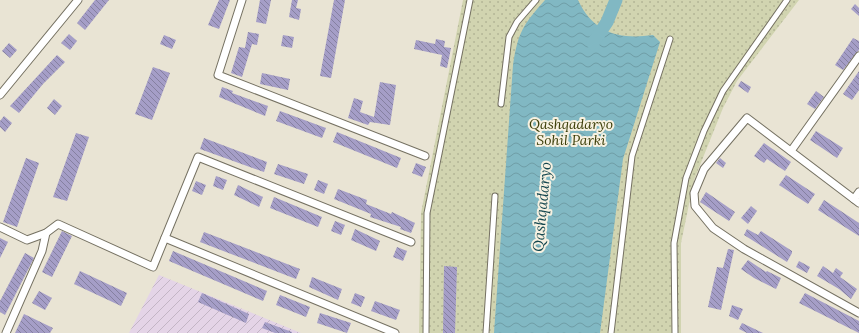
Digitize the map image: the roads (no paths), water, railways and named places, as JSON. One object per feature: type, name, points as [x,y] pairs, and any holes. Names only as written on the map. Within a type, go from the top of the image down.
[{"type":"street","points":[[1,91],[78,0]]},
{"type":"street","points":[[242,0],[218,74],[425,156]]},
{"type":"street","points":[[426,333],[427,213],[470,0]]},
{"type":"street","points":[[501,104],[509,36],[517,22],[536,0]]},
{"type":"street","points":[[675,333],[674,243],[686,178],[704,130],[723,91],[787,0]]},
{"type":"street","points":[[611,333],[632,156],[670,39]]},
{"type":"street","points":[[791,151],[859,56]]},
{"type":"street","points":[[859,192],[857,201],[747,118],[704,169],[694,193],[695,206],[713,228],[744,249],[859,313]]},
{"type":"street","points":[[0,227],[27,240],[46,233],[58,224],[153,267],[198,156],[411,242]]},
{"type":"street","points":[[486,333],[495,196]]},
{"type":"street","points":[[6,333],[42,251],[46,233]]},
{"type":"street","points":[[165,238],[395,333]]},
{"type":"water","points":[[545,0],[578,0],[591,20],[609,32],[629,36],[653,35],[660,42],[623,159],[600,333],[494,333],[513,65],[517,44],[523,30],[531,16]]},
{"type":"waterway","name":"Qashqadaryo","points":[[593,43],[607,22],[616,0]]},
{"type":"park label","name":"Qashqadaryo Sohil Parki","points":[[571,132]]}]
